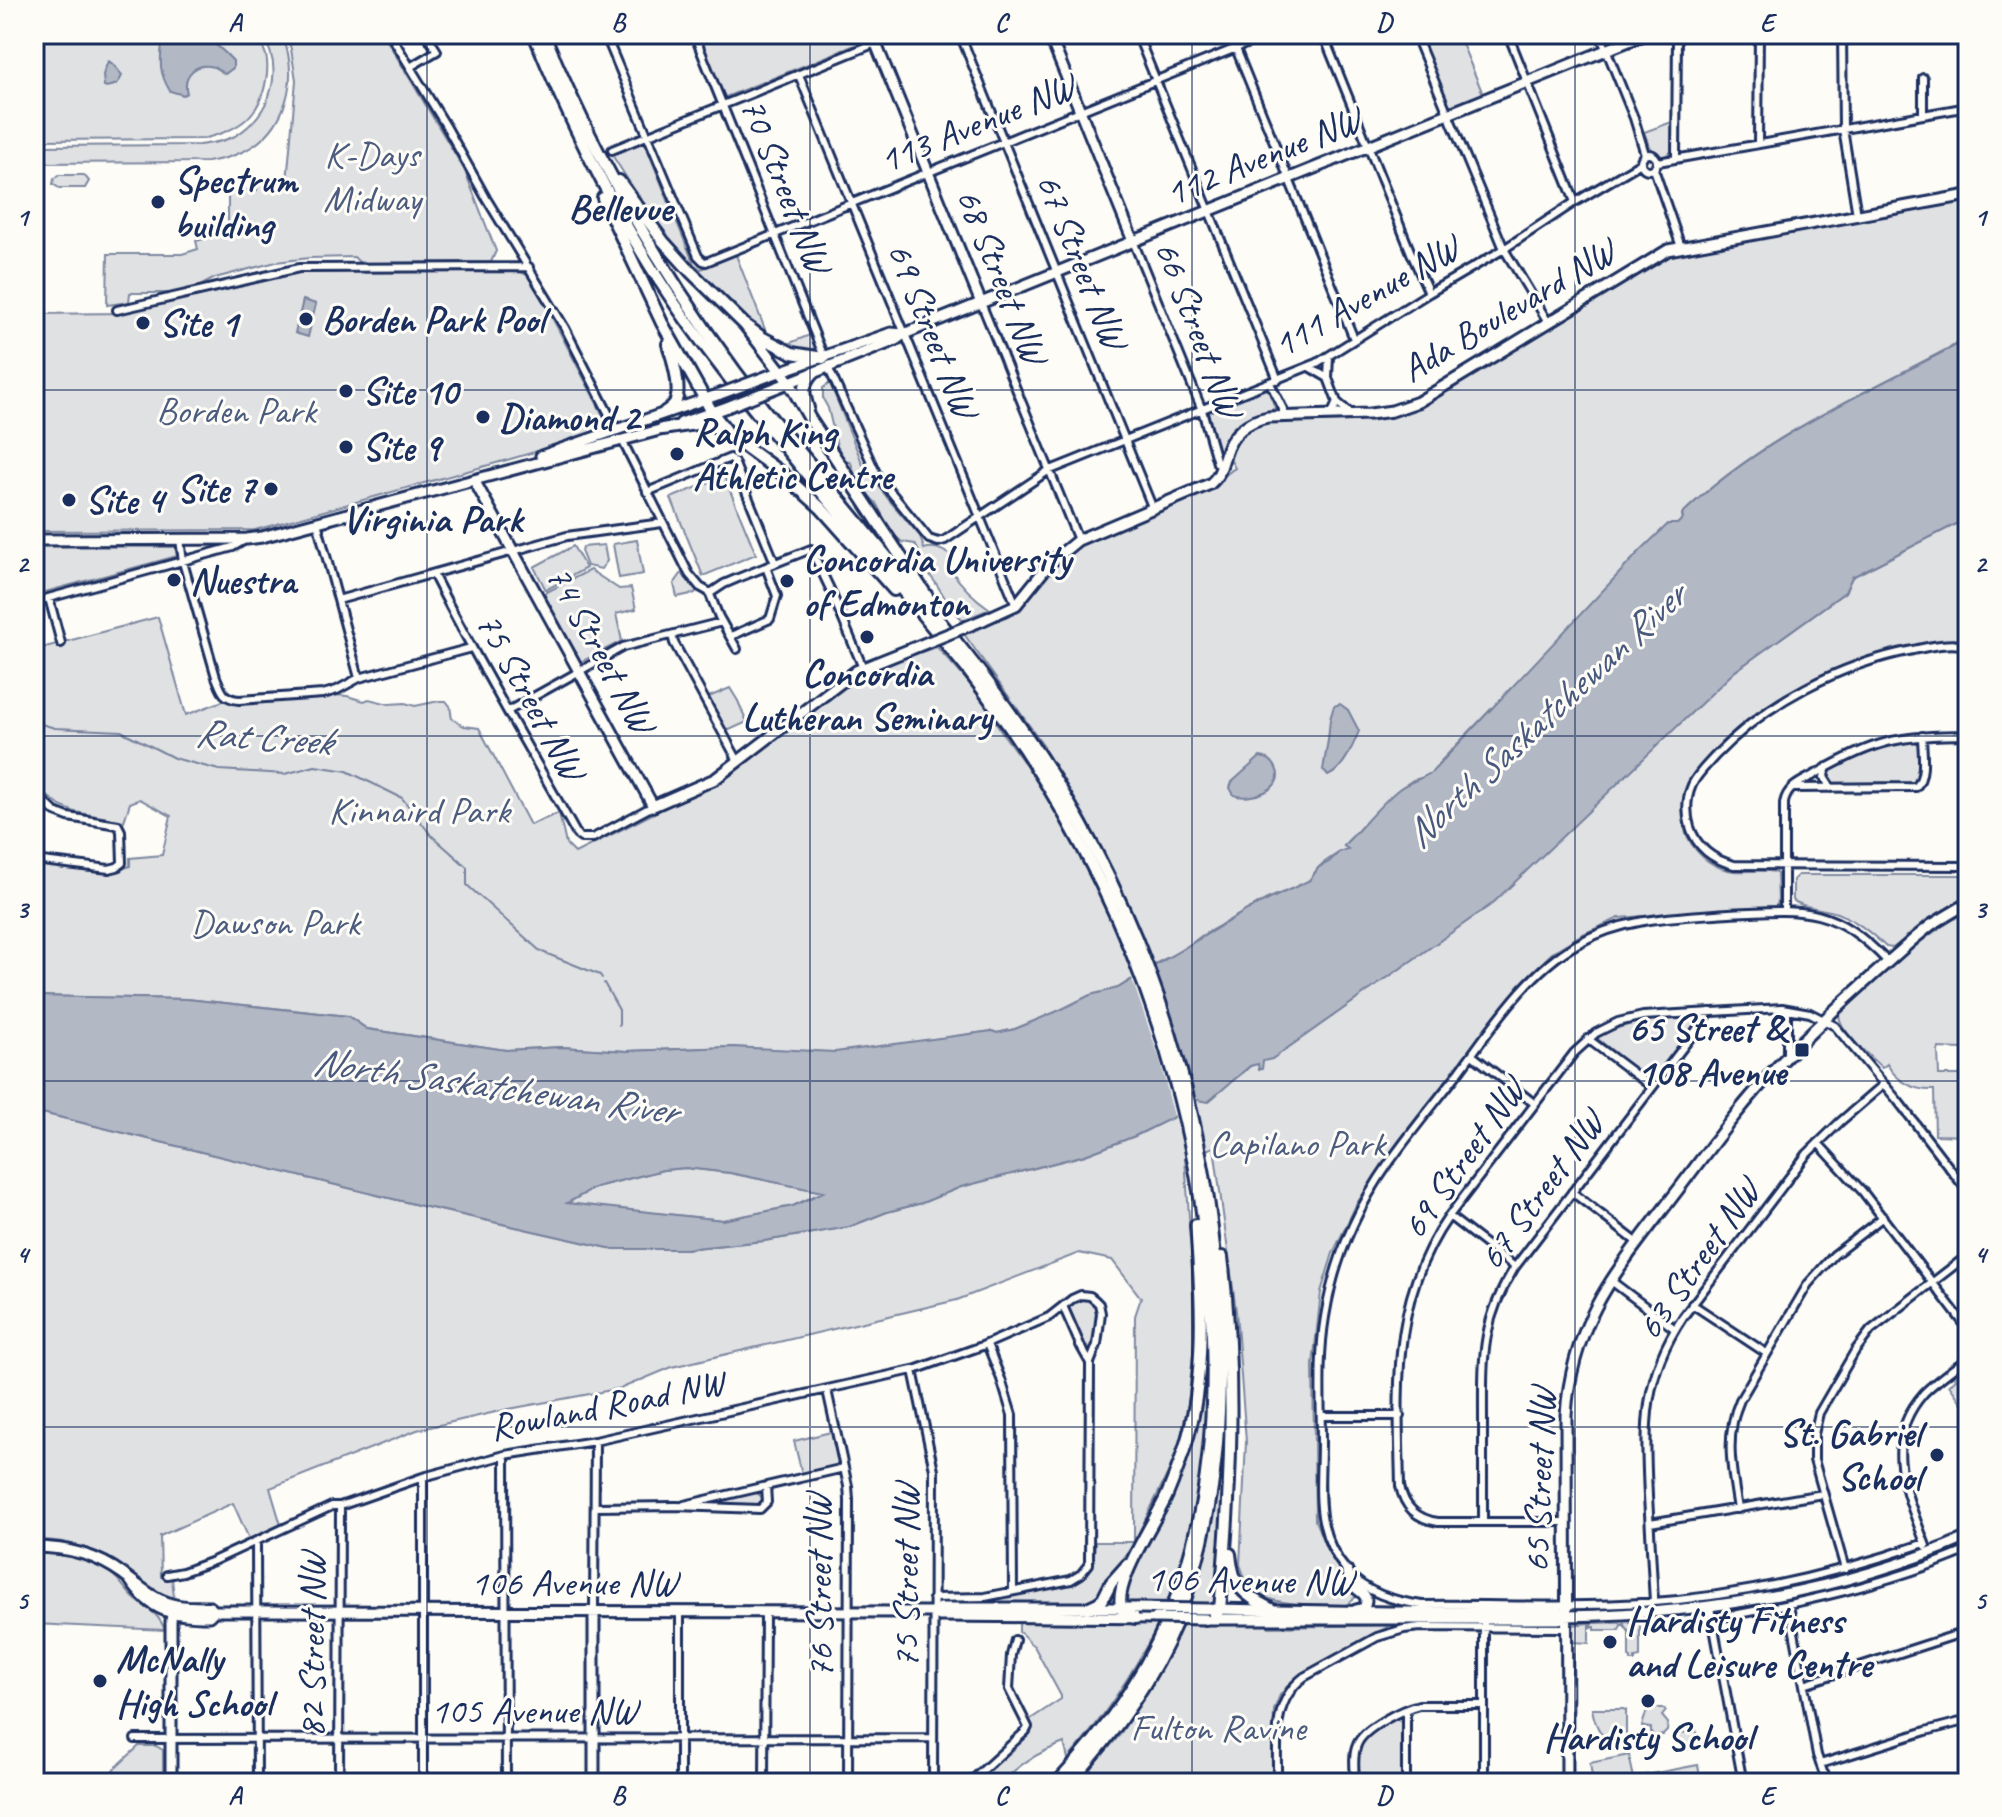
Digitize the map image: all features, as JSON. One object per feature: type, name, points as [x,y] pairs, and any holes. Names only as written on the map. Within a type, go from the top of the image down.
[{"type":"main road","points":[[534,34],[552,80],[592,153],[690,309],[734,370],[942,631],[999,696],[1046,764],[1078,819],[1149,973],[1167,1026],[1183,1081],[1211,1224],[1219,1298],[1221,1381],[1216,1461],[1201,1548],[1183,1605],[1156,1666],[1115,1729],[1069,1783]]},
{"type":"main road","points":[[544,34],[592,153],[599,189],[662,323],[712,412],[736,440]]},
{"type":"main road","name":"66 Street NW","points":[[1049,34],[1133,241]]},
{"type":"main road","name":"112 Avenue NW","points":[[474,480],[768,376],[825,361],[891,333],[904,334],[1646,34]]},
{"type":"main road","name":"68 Street NW","points":[[874,39],[981,303]]},
{"type":"main road","points":[[592,153],[663,241],[745,325],[789,382],[930,598],[942,631]]},
{"type":"main road","name":"Ada Boulevard NW","points":[[653,806],[715,779],[842,680],[863,668],[1016,605],[1050,563],[1078,540],[1210,484],[1218,478],[1228,446],[1242,428],[1257,419],[1392,411],[1418,402],[1668,250],[1968,195]]},
{"type":"main road","points":[[662,323],[672,356],[677,391],[674,403],[665,412]]},
{"type":"main road","points":[[745,325],[792,353],[825,361]]},
{"type":"main road","name":"112 Avenue NW","points":[[34,540],[262,537],[662,429],[813,373],[825,361]]},
{"type":"main road","points":[[813,373],[805,382],[804,389],[815,425]]},
{"type":"main road","points":[[662,429],[702,423],[736,440],[784,475],[821,508],[909,606],[942,631]]},
{"type":"main road","name":"74 Street NW","points":[[474,480],[653,806]]},
{"type":"main road","name":"65 Street NW","points":[[1567,1783],[1566,1415],[1570,1380],[1585,1328],[1610,1280],[1754,1093],[1787,1057],[1888,962],[1931,925],[1968,903]]},
{"type":"main road","points":[[1197,1163],[1210,1181],[1227,1308],[1231,1410],[1231,1565],[1243,1593],[1271,1609]]},
{"type":"main road","points":[[1136,1613],[1126,1614],[1122,1608],[1124,1578],[1165,1502],[1188,1437],[1194,1405],[1199,1351],[1199,1293],[1192,1188],[1197,1163]]},
{"type":"main road","points":[[1057,1783],[1121,1707],[1148,1661],[1180,1587],[1199,1516],[1210,1424],[1212,1352],[1197,1163]]},
{"type":"main road","points":[[1211,1612],[1229,1520]]},
{"type":"main road","name":"106 Avenue NW","points":[[1211,1612],[1271,1609],[1559,1619],[1565,1610],[1643,1614],[1710,1607],[1819,1587],[1890,1566],[1927,1548],[1968,1537]]},
{"type":"main road","points":[[34,1547],[84,1553],[130,1580],[146,1600],[173,1609],[171,1783]]},
{"type":"main road","points":[[1087,1608],[1103,1599],[1111,1583],[1136,1554]]},
{"type":"main road","points":[[1347,1571],[1351,1584],[1363,1594],[1366,1602],[1364,1608],[1352,1611]]},
{"type":"main road","name":"106 Avenue NW","points":[[173,1609],[209,1616],[214,1611],[933,1612],[940,1608],[1122,1608]]},
{"type":"main road","points":[[594,1611],[594,1783]]},
{"type":"main road","name":"106 Avenue NW","points":[[933,1612],[940,1616],[1211,1612],[1484,1616]]},
{"type":"street","points":[[390,34],[565,328],[689,574],[709,592],[737,649]]},
{"type":"street","points":[[410,67],[437,51],[426,34]]},
{"type":"street","points":[[605,34],[647,135]]},
{"type":"street","name":"70 Street NW","points":[[694,34],[825,361],[877,475],[929,539],[938,542]]},
{"type":"street","points":[[612,150],[799,75],[874,39],[898,34]]},
{"type":"street","name":"67 Street NW","points":[[960,34],[1153,509]]},
{"type":"street","points":[[1137,34],[1274,381],[1283,416]]},
{"type":"street","points":[[1230,34],[1354,339]]},
{"type":"street","name":"113 Avenue NW","points":[[647,135],[698,256],[703,261],[776,235],[1271,34]]},
{"type":"street","points":[[1323,34],[1429,293]]},
{"type":"street","points":[[1415,34],[1504,249],[1548,322]]},
{"type":"street","points":[[1508,34],[1575,202]]},
{"type":"street","points":[[1600,34],[1645,154]]},
{"type":"street","points":[[1676,158],[1677,34]]},
{"type":"street","points":[[1758,143],[1759,34]]},
{"type":"street","points":[[1842,34],[1843,129],[1857,215]]},
{"type":"street","name":"69 Street NW","points":[[799,75],[1016,605]]},
{"type":"street","points":[[1923,78],[1923,115]]},
{"type":"street","points":[[1645,154],[1641,157],[1641,163],[1649,169],[1676,158],[1968,107]]},
{"type":"street","points":[[1645,154],[1654,157],[1681,247]]},
{"type":"street","name":"111 Avenue NW","points":[[938,542],[1048,471],[1309,367],[1641,163]]},
{"type":"street","name":"66 Street NW","points":[[1133,241],[1202,410],[1217,463],[1222,467]]},
{"type":"street","points":[[117,310],[304,268],[529,267]]},
{"type":"street","name":"68 Street NW","points":[[981,303],[1078,540]]},
{"type":"street","points":[[1329,356],[1328,378],[1337,402],[1352,415]]},
{"type":"street","points":[[1309,367],[1328,378]]},
{"type":"street","points":[[1331,416],[1337,402]]},
{"type":"street","points":[[647,492],[730,458],[775,563]]},
{"type":"street","points":[[317,522],[359,678]]},
{"type":"street","points":[[338,600],[567,536],[662,523]]},
{"type":"street","points":[[180,539],[183,562],[216,677],[228,699],[323,694],[359,678],[471,648]]},
{"type":"street","points":[[34,602],[183,562],[233,547],[247,539]]},
{"type":"street","points":[[709,592],[811,549],[863,668]]},
{"type":"street","points":[[731,636],[770,619],[777,596],[766,567]]},
{"type":"street","name":"75 Street NW","points":[[433,574],[471,648],[577,835],[587,839]]},
{"type":"street","points":[[49,598],[61,643]]},
{"type":"street","points":[[508,711],[623,647],[722,622]]},
{"type":"street","points":[[672,635],[738,761]]},
{"type":"street","points":[[1968,646],[1947,645],[1908,651],[1871,661],[1831,677],[1763,715],[1738,734],[1703,769],[1693,785],[1687,809],[1691,830],[1703,848],[1717,859],[1734,865],[1968,866]]},
{"type":"street","points":[[1784,911],[1784,803],[1793,788],[1871,746],[1922,736],[1968,735]]},
{"type":"street","points":[[1793,788],[1916,787],[1922,778],[1922,736]]},
{"type":"street","points":[[1827,767],[1824,777],[1831,788]]},
{"type":"street","points":[[34,792],[55,812],[118,825],[122,863],[109,869],[34,860]]},
{"type":"street","name":"Ada Boulevard NW","points":[[587,839],[653,806]]},
{"type":"street","points":[[1484,1616],[1393,1600],[1371,1591],[1347,1571],[1328,1540],[1322,1517],[1321,1358],[1324,1321],[1331,1288],[1362,1206],[1382,1174],[1531,980],[1557,957],[1589,938],[1617,927],[1656,918],[1784,911],[1818,915],[1842,924],[1863,938],[1888,962]]},
{"type":"street","points":[[1787,1009],[1787,1057]]},
{"type":"street","points":[[1652,1087],[1588,1039],[1628,1019],[1652,1015],[1787,1009],[1810,1013],[1835,1026],[1968,1192]]},
{"type":"street","name":"67 Street NW","points":[[1483,1522],[1485,1342],[1498,1297],[1515,1267],[1710,1012]]},
{"type":"street","name":"69 Street NW","points":[[1483,1522],[1431,1521],[1411,1510],[1400,1491],[1401,1342],[1410,1297],[1429,1249],[1449,1216],[1588,1039]]},
{"type":"street","points":[[1472,1055],[1535,1104]]},
{"type":"street","name":"63 Street NW","points":[[1654,1602],[1645,1441],[1647,1405],[1657,1367],[1675,1329],[1692,1304],[1818,1143],[1884,1084]]},
{"type":"street","points":[[1818,1143],[1883,1217],[1968,1329]]},
{"type":"street","points":[[1572,1192],[1638,1243]]},
{"type":"street","points":[[1449,1216],[1515,1267]]},
{"type":"street","points":[[1738,1509],[1730,1456],[1731,1431],[1740,1400],[1797,1300],[1816,1274],[1834,1255],[1883,1217]]},
{"type":"street","points":[[1845,1569],[1814,1460],[1814,1427],[1861,1341],[1881,1321],[1968,1255]]},
{"type":"street","points":[[1610,1280],[1675,1329]]},
{"type":"street","name":"Rowland Road NW","points":[[167,1575],[213,1561],[332,1506],[340,1506],[423,1477],[505,1455],[595,1441],[913,1370],[987,1344],[1049,1317],[1081,1295],[1090,1296],[1099,1304],[1101,1313],[1097,1345],[1090,1363],[1089,1564],[1071,1580],[1013,1591]]},
{"type":"street","points":[[1692,1304],[1766,1353]]},
{"type":"street","name":"Rowland Road NW","points":[[1063,1306],[1090,1363]]},
{"type":"street","points":[[933,1598],[985,1597],[1013,1591],[1012,1415],[987,1344]]},
{"type":"street","points":[[1927,1548],[1901,1474],[1902,1437],[1920,1399],[1968,1358]]},
{"type":"street","name":"75 Street NW","points":[[913,1370],[934,1470],[933,1783]]},
{"type":"street","name":"76 Street NW","points":[[827,1390],[849,1500],[848,1783]]},
{"type":"street","points":[[1321,1416],[1400,1416]]},
{"type":"street","points":[[594,1611],[595,1441]]},
{"type":"street","points":[[505,1455],[506,1783]]},
{"type":"street","points":[[676,1506],[844,1468]]},
{"type":"street","points":[[423,1477],[423,1783]]},
{"type":"street","points":[[595,1507],[760,1509],[767,1502],[766,1486]]},
{"type":"street","points":[[1650,1523],[1823,1494]]},
{"type":"street","name":"82 Street NW","points":[[339,1783],[340,1506]]},
{"type":"street","points":[[1483,1522],[1565,1522]]},
{"type":"street","points":[[256,1541],[257,1783]]},
{"type":"street","name":"106 Avenue NW","points":[[1565,1610],[1751,1590],[1927,1548]]},
{"type":"street","points":[[1712,1619],[1789,1605],[1891,1578],[1968,1550]]},
{"type":"street","points":[[1789,1605],[1820,1764],[1831,1783]]},
{"type":"street","points":[[1710,1607],[1743,1783]]},
{"type":"street","points":[[680,1612],[680,1783]]},
{"type":"street","points":[[764,1783],[765,1612]]},
{"type":"street","points":[[1484,1616],[1484,1783]]},
{"type":"street","points":[[1277,1783],[1279,1713],[1286,1696],[1297,1683],[1390,1632],[1484,1616]]},
{"type":"street","name":"106 Avenue NW","points":[[1484,1616],[1565,1628]]},
{"type":"street","points":[[1804,1684],[1968,1631]]},
{"type":"street","points":[[969,1783],[1028,1727],[1009,1689],[1015,1640]]},
{"type":"street","points":[[1355,1783],[1355,1750],[1361,1738],[1371,1729],[1419,1705],[1484,1705]]},
{"type":"street","points":[[1406,1710],[1406,1783]]},
{"type":"street","points":[[1820,1764],[1968,1720]]},
{"type":"street","name":"105 Avenue NW","points":[[135,1739],[933,1738]]},
{"type":"green space","points":[[34,34],[254,34],[266,57],[266,80],[258,104],[244,121],[226,132],[202,139],[34,140]]},
{"type":"green space","points":[[261,34],[282,35],[290,68],[289,85],[280,116],[271,130],[244,151],[207,162],[34,163],[34,146],[199,145],[235,136],[258,116],[271,90],[273,62]]},
{"type":"green space","name":"K-Days Midway","points":[[286,34],[383,34],[464,169],[496,251],[491,262],[360,263],[354,257],[309,258],[276,262],[215,278],[198,287],[174,293],[130,293],[129,302],[107,305],[108,254],[182,254],[198,249],[196,241],[228,233],[228,190],[257,190],[258,182],[287,182],[296,80]]},
{"type":"green space","points":[[868,34],[870,39],[723,98],[698,36]]},
{"type":"green space","points":[[1419,34],[1458,34],[1483,94],[1453,106],[1447,104]]},
{"type":"green space","points":[[1672,122],[1672,151],[1662,157],[1651,148],[1644,132]]},
{"type":"green space","points":[[644,141],[694,264],[701,269],[736,255],[768,337],[783,346],[812,334],[818,349],[800,353],[781,346],[761,334],[696,273],[666,239],[612,155]]},
{"type":"green space","points":[[59,175],[84,175],[89,181],[85,188],[59,188],[53,184]]},
{"type":"green space","points":[[1968,200],[1968,338],[1819,416],[1747,461],[1714,486],[1682,514],[1683,519],[1669,525],[1433,772],[1413,780],[1396,792],[1346,843],[1344,846],[1348,848],[1322,864],[1306,883],[1267,899],[1118,988],[1015,1029],[835,1053],[731,1047],[627,1051],[561,1047],[506,1050],[367,1029],[348,1016],[187,999],[34,996],[34,864],[107,872],[130,866],[130,858],[162,855],[171,816],[140,799],[130,803],[124,821],[75,812],[60,806],[34,785],[34,650],[158,617],[186,715],[228,699],[323,694],[415,706],[446,701],[452,719],[464,726],[479,728],[530,825],[559,813],[566,844],[575,853],[721,782],[858,676],[937,647],[980,695],[1023,761],[1044,746],[964,634],[1014,613],[1073,549],[1212,488],[1235,468],[1230,459],[1237,442],[1248,430],[1274,422],[1354,421],[1412,409],[1672,254]]},
{"type":"green space","name":"Borden Park","points":[[515,269],[531,277],[606,421],[602,429],[552,447],[255,530],[34,531],[34,314],[122,313],[300,273]]},
{"type":"green space","points":[[830,383],[863,465],[920,536],[924,549],[937,549],[950,555],[951,570],[955,576],[990,609],[963,620],[916,558],[919,552],[915,544],[902,542],[892,533],[876,503],[858,484],[851,463],[843,458],[837,446],[823,399],[823,388]]},
{"type":"green space","points":[[1265,388],[1275,408],[1244,420],[1219,453],[1208,411]]},
{"type":"green space","points":[[724,476],[756,554],[703,576],[671,498]]},
{"type":"green space","name":"Capilano Park","points":[[1968,518],[1968,642],[1942,641],[1897,649],[1814,680],[1787,694],[1739,729],[1717,748],[1690,781],[1684,812],[1685,830],[1691,844],[1702,856],[1721,868],[1775,872],[1776,906],[1619,918],[1554,951],[1519,985],[1397,1144],[1357,1203],[1333,1253],[1321,1292],[1313,1365],[1315,1520],[1326,1548],[1338,1566],[1341,1580],[1357,1596],[1346,1605],[1296,1604],[1270,1599],[1251,1588],[1240,1564],[1246,1442],[1236,1311],[1214,1147],[1185,1158],[1194,1344],[1188,1404],[1177,1454],[1134,1543],[1092,1601],[942,1603],[989,1601],[1072,1584],[1091,1568],[1095,1542],[1134,1542],[1135,1316],[1141,1298],[1112,1260],[1079,1253],[957,1300],[672,1367],[622,1388],[417,1430],[270,1488],[281,1525],[249,1539],[233,1503],[160,1536],[161,1577],[172,1578],[174,1598],[153,1589],[92,1551],[59,1541],[34,1540],[34,1111],[422,1206],[613,1249],[685,1249],[764,1241],[849,1227],[961,1187],[1085,1155],[1172,1118],[1262,1061],[1734,672],[1845,592],[1852,577]]},
{"type":"green space","points":[[637,540],[643,574],[619,578],[613,544]]},
{"type":"green space","points":[[604,545],[607,561],[601,569],[587,566],[581,551],[583,547]]},
{"type":"green space","points":[[34,546],[175,547],[177,556],[34,595]]},
{"type":"green space","points":[[573,546],[586,568],[546,590],[534,567]]},
{"type":"green space","points":[[590,570],[619,589],[631,588],[636,609],[616,614],[622,641],[579,663],[541,595]]},
{"type":"green space","points":[[684,570],[697,590],[677,597],[674,584]]},
{"type":"green space","points":[[730,688],[747,722],[723,733],[704,699]]},
{"type":"green space","points":[[1915,740],[1919,745],[1919,775],[1916,782],[1832,784],[1827,778],[1829,771],[1860,755]]},
{"type":"green space","points":[[1798,875],[1968,875],[1968,895],[1929,919],[1893,948],[1886,947],[1863,927],[1844,916],[1793,900],[1793,880]]},
{"type":"green space","points":[[1968,911],[1968,1057],[1962,1049],[1939,1048],[1938,1051],[1939,1075],[1968,1075],[1968,1136],[1935,1135],[1934,1090],[1907,1084],[1887,1064],[1882,1068],[1844,1029],[1839,1015],[1916,945]]},
{"type":"green space","points":[[1693,1017],[1695,1024],[1653,1080],[1648,1080],[1598,1039],[1598,1036],[1633,1024]]},
{"type":"green space","points":[[686,1168],[730,1173],[824,1192],[793,1206],[723,1220],[566,1204],[596,1187],[663,1170]]},
{"type":"green space","points":[[1081,1298],[1092,1301],[1098,1314],[1091,1348],[1085,1346],[1069,1307],[1070,1303]]},
{"type":"green space","points":[[1205,1319],[1204,1447],[1182,1560],[1168,1603],[1127,1603],[1126,1592],[1134,1568],[1159,1523],[1180,1475]]},
{"type":"green space","points":[[1968,1368],[1968,1412],[1949,1385]]},
{"type":"green space","points":[[1227,1388],[1228,1459],[1216,1604],[1190,1603],[1216,1505]]},
{"type":"green space","points":[[831,1432],[838,1462],[836,1467],[802,1474],[794,1441]]},
{"type":"green space","points":[[755,1492],[762,1497],[757,1506],[718,1506],[714,1503],[715,1501]]},
{"type":"green space","points":[[34,1553],[77,1558],[105,1570],[156,1615],[165,1630],[34,1624]]},
{"type":"green space","points":[[1640,1622],[1640,1657],[1635,1661],[1629,1657],[1629,1632],[1624,1625],[1619,1630],[1595,1630],[1591,1627],[1591,1623]]},
{"type":"green space","points":[[1019,1623],[1159,1623],[1118,1694],[1068,1759],[1064,1743],[1030,1759],[1002,1783],[969,1783],[1026,1731],[1026,1722],[1061,1699],[1034,1646],[1019,1632]]},
{"type":"green space","points":[[1589,1623],[1589,1643],[1572,1642],[1572,1625]]},
{"type":"green space","name":"Fulton Ravine","points":[[1182,1624],[1267,1624],[1269,1627],[1389,1625],[1291,1682],[1280,1695],[1274,1710],[1272,1783],[1078,1783],[1119,1736],[1152,1685]]},
{"type":"green space","points":[[1652,1708],[1666,1711],[1662,1716],[1668,1723],[1667,1731],[1663,1735],[1653,1736],[1651,1728],[1642,1726],[1646,1713]]},
{"type":"green space","points":[[1592,1709],[1626,1710],[1626,1746],[1602,1734]]},
{"type":"green space","points":[[1396,1719],[1401,1722],[1401,1783],[1359,1783],[1362,1742]]},
{"type":"green space","points":[[1696,1730],[1699,1747],[1675,1752],[1672,1735]]},
{"type":"green space","points":[[139,1746],[156,1746],[163,1750],[163,1783],[34,1783],[34,1775],[100,1776],[110,1773]]},
{"type":"green space","points":[[1629,1755],[1635,1783],[1593,1783],[1590,1763]]},
{"type":"green space","points":[[1698,1765],[1701,1783],[1642,1783],[1640,1776]]},
{"type":"water","points":[[174,34],[193,35],[213,43],[233,61],[233,68],[225,74],[214,67],[201,66],[189,76],[187,93],[183,95],[170,91],[162,73],[161,56],[162,43]]},
{"type":"water","points":[[108,61],[122,75],[116,84],[104,87],[103,75]]},
{"type":"water","points":[[303,300],[316,304],[308,337],[295,333]]},
{"type":"water","name":"North Saskatchewan River","points":[[1968,339],[1968,518],[1852,577],[1845,592],[1734,672],[1492,904],[1272,1059],[1263,1061],[1262,1069],[1259,1070],[1258,1064],[1250,1066],[1208,1102],[1197,1100],[1172,1118],[1135,1136],[1085,1155],[961,1187],[849,1227],[764,1241],[685,1249],[613,1249],[422,1206],[34,1111],[34,996],[187,999],[348,1016],[367,1029],[506,1050],[561,1047],[627,1051],[731,1047],[835,1052],[1015,1029],[1090,995],[1118,988],[1247,910],[1310,880],[1319,867],[1348,849],[1344,846],[1346,843],[1378,808],[1403,786],[1432,772],[1641,550],[1668,524],[1677,524],[1683,519],[1682,514],[1714,486],[1782,438]],"holes":[[[686,1168],[730,1173],[823,1192],[793,1206],[723,1220],[567,1203],[596,1187],[663,1170]]]},
{"type":"water","points":[[1340,704],[1348,710],[1359,731],[1343,763],[1328,776],[1323,770],[1330,719],[1334,706]]},
{"type":"water","points":[[1260,757],[1274,765],[1278,776],[1272,788],[1257,795],[1234,795],[1230,788],[1232,782]]},
{"type":"pier","points":[[1152,962],[1181,1048],[1196,1106],[1175,1121],[1160,1060],[1131,976]]},
{"type":"waterway","name":"Rat Creek","points":[[34,722],[55,728],[121,731],[174,758],[219,770],[285,774],[315,766],[347,771],[402,798],[431,835],[467,867],[467,885],[540,951],[602,978]]},
{"type":"waterway","name":"Rat Creek","points":[[604,983],[619,1010],[619,1025]]},
{"type":"place","name":"Spectrum building","points":[[158,202]]},
{"type":"place","name":"Borden Park Pool","points":[[306,319]]},
{"type":"place","name":"Site 1","points":[[143,323]]},
{"type":"place","name":"Site 10","points":[[346,391]]},
{"type":"place","name":"Diamond 2","points":[[483,417]]},
{"type":"place","name":"Site 9","points":[[346,447]]},
{"type":"place","name":"Ralph King Athletic Centre","points":[[677,454]]},
{"type":"place","name":"Site 7","points":[[271,489]]},
{"type":"place","name":"Site 4","points":[[69,500]]},
{"type":"place","name":"Nuestra","points":[[174,580]]},
{"type":"place","name":"Concordia University of Edmonton","points":[[787,581]]},
{"type":"place","name":"Concordia Lutheran Seminary","points":[[867,637]]},
{"type":"place","name":"65 Street & 108 Avenue","points":[[1802,1050]]},
{"type":"place","name":"St. Gabriel School","points":[[1937,1455]]},
{"type":"place","name":"Hardisty Fitness and Leisure Centre","points":[[1610,1642]]},
{"type":"place","name":"McNally High School","points":[[100,1681]]},
{"type":"place","name":"Hardisty School","points":[[1648,1701]]},
{"type":"district","name":"Bellevue","points":[[620,208]]},
{"type":"district","name":"Virginia Park","points":[[432,519]]},
{"type":"park label","name":"Kinnaird Park","points":[[419,810]]},
{"type":"park label","name":"Dawson Park","points":[[275,922]]}]
